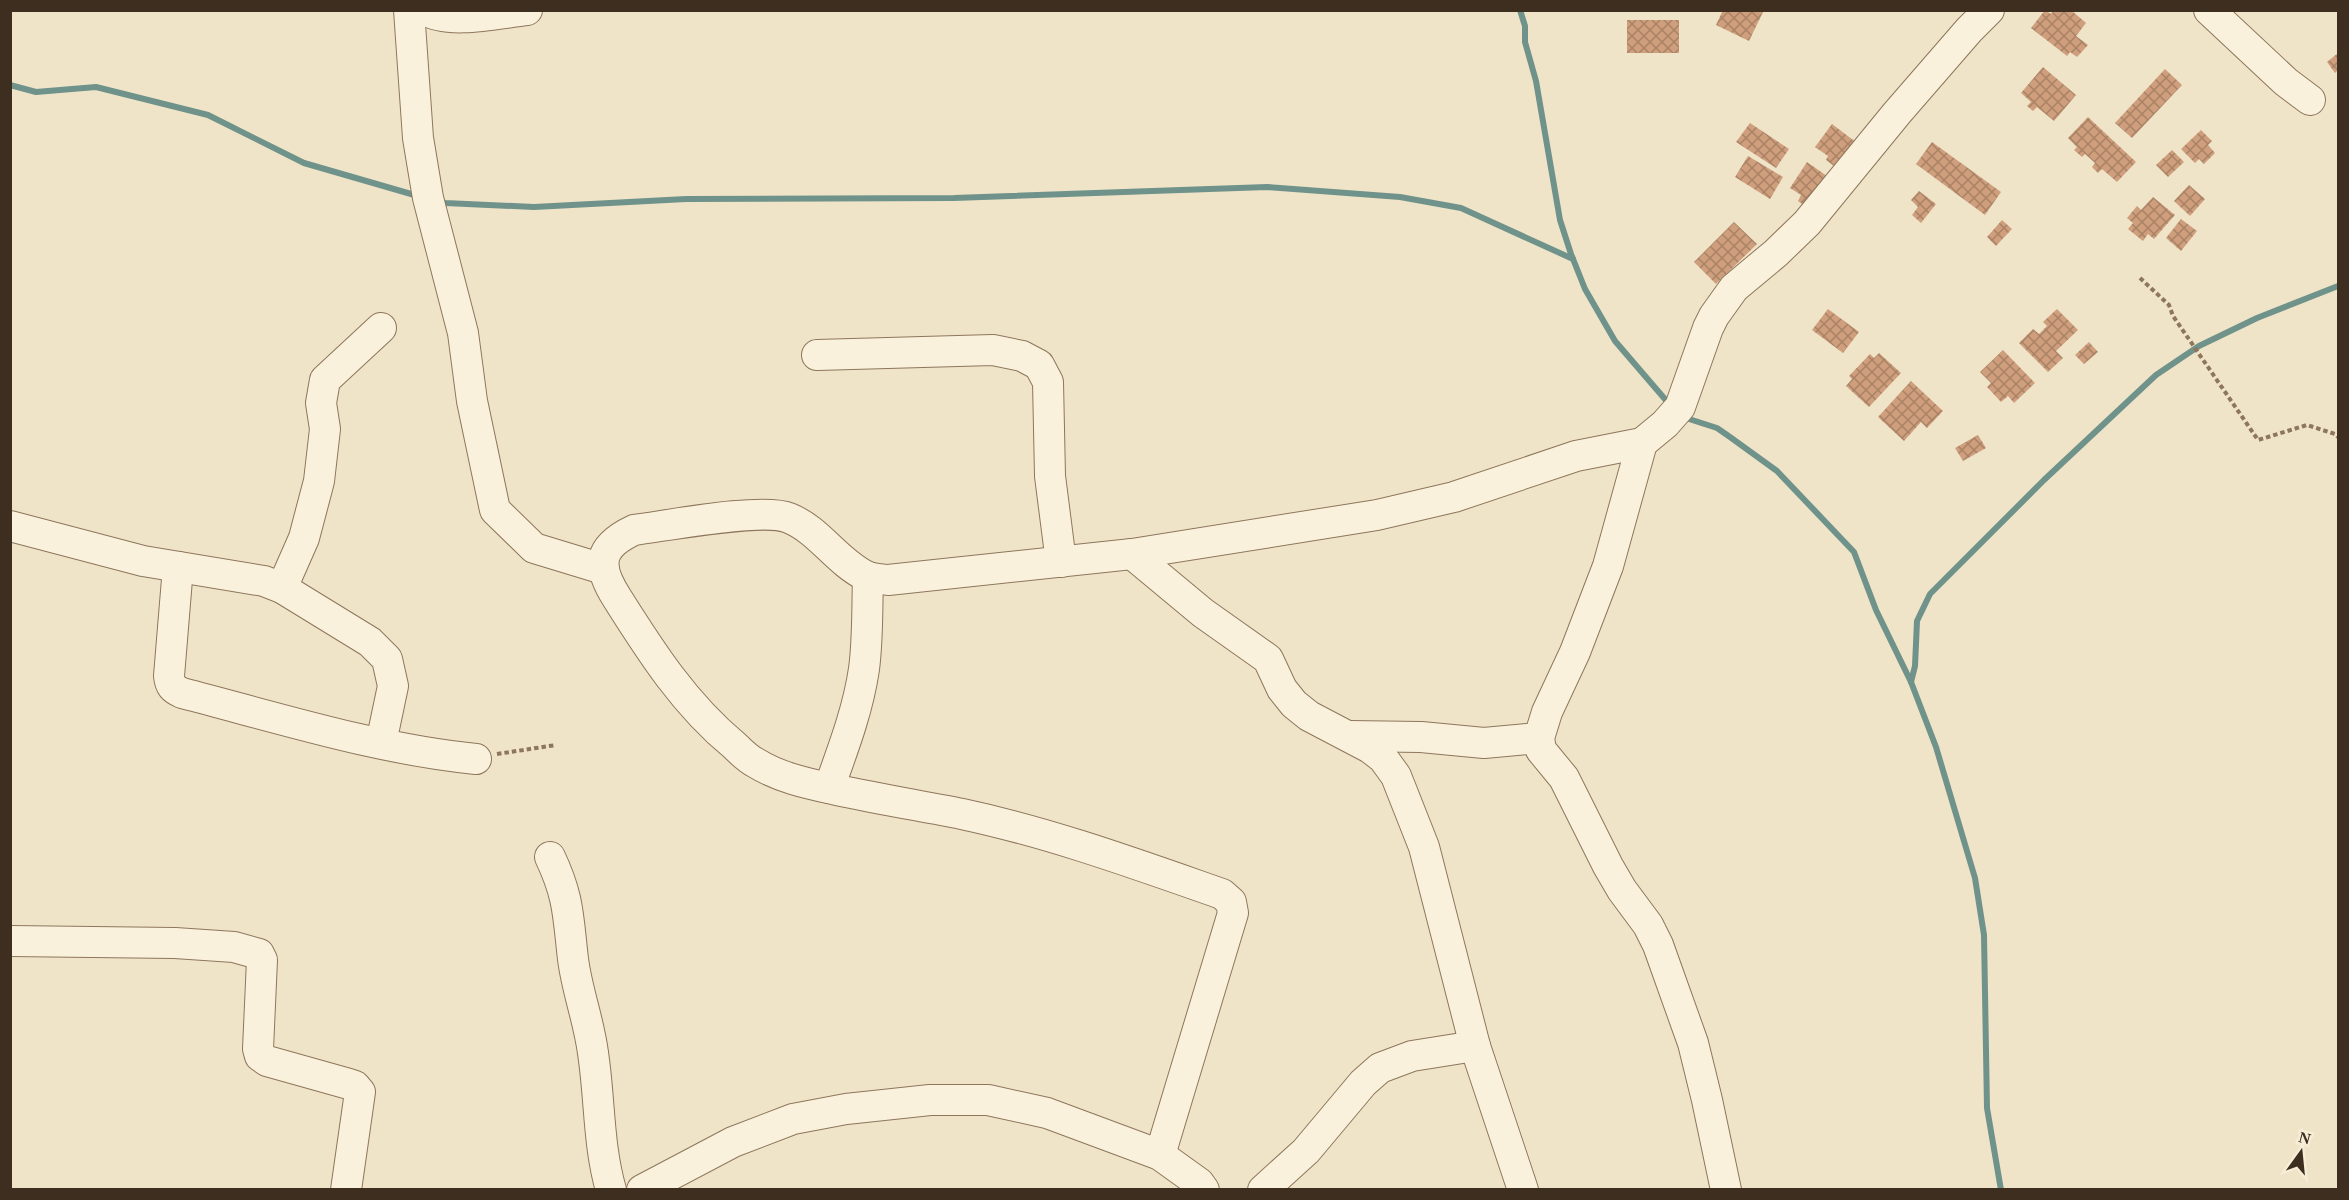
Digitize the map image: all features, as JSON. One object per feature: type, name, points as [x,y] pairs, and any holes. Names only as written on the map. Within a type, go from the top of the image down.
[{"type":"street","points":[[409,10],[418,138],[428,198],[463,333],[472,401],[495,510],[534,548],[603,569]]},
{"type":"street","points":[[426,10],[434,15],[452,18],[527,10]]},
{"type":"street","points":[[1160,1155],[1233,913],[1231,902],[1222,894],[1072,842],[962,814],[829,788],[783,775],[755,763],[717,732],[684,696],[650,650],[609,585],[603,569],[603,556],[608,545],[634,530],[755,514],[777,514],[790,518],[803,526],[851,566],[868,577],[888,580],[1132,554],[1377,515],[1454,497],[1576,456],[1642,443],[1665,424],[1680,407],[1708,328],[1714,315],[1734,288],[1776,254],[1807,223],[1933,71],[1989,10]]},
{"type":"street","points":[[2209,10],[2286,82],[2310,100]]},
{"type":"street","points":[[282,588],[304,538],[319,481],[325,429],[321,403],[325,380],[381,328]]},
{"type":"street","points":[[817,355],[993,350],[1023,356],[1040,365],[1048,382],[1050,476],[1061,562]]},
{"type":"street","points":[[1642,443],[1608,566],[1575,652],[1547,712],[1539,738],[1541,750],[1564,778],[1608,867],[1648,925],[1658,945],[1693,1043],[1725,1190]]},
{"type":"street","points":[[10,526],[143,561],[264,581],[282,588],[370,642],[387,659],[393,686],[381,743]]},
{"type":"street","points":[[1132,554],[1203,613],[1268,659],[1282,690],[1294,704],[1310,716],[1383,758],[1396,776],[1424,847],[1475,1046],[1523,1190]]},
{"type":"street","points":[[178,567],[169,676],[170,684],[175,689],[182,693],[381,743],[443,756],[476,759]]},
{"type":"street","points":[[829,788],[851,727],[864,670],[868,577]]},
{"type":"street","points":[[1348,736],[1421,737],[1484,743],[1539,738]]},
{"type":"street","points":[[550,857],[567,898],[575,969],[594,1056],[601,1149],[611,1190]]},
{"type":"street","points":[[10,941],[175,942],[234,947],[259,954],[262,960],[258,1049],[260,1056],[267,1061],[355,1086],[360,1092],[346,1190]]},
{"type":"street","points":[[1263,1190],[1306,1151],[1363,1083],[1380,1068],[1412,1056],[1475,1046]]},
{"type":"street","points":[[642,1190],[733,1142],[792,1119],[846,1109],[930,1100],[988,1100],[1047,1113],[1160,1155],[1204,1190]]},
{"type":"path","points":[[2140,278],[2169,305],[2173,316],[2258,440],[2307,425],[2338,437]]},
{"type":"path","points":[[476,759],[494,754],[556,745]]},
{"type":"building","points":[[1723,10],[1764,10],[1749,41],[1716,25]]},
{"type":"building","points":[[2045,10],[2051,14],[2054,10],[2071,10],[2086,23],[2076,36],[2088,45],[2077,57],[2070,52],[2067,56],[2031,28]]},
{"type":"building","points":[[1627,20],[1679,20],[1679,53],[1627,53]]},
{"type":"building","points":[[2338,53],[2338,70],[2335,73],[2327,62]]},
{"type":"building","points":[[2043,67],[2076,95],[2054,121],[2037,107],[2033,111],[2027,106],[2031,102],[2021,93]]},
{"type":"building","points":[[2165,69],[2182,85],[2132,138],[2115,123]]},
{"type":"building","points":[[2088,117],[2136,162],[2117,182],[2102,169],[2098,173],[2092,167],[2095,163],[2085,154],[2082,157],[2074,150],[2077,147],[2068,138]]},
{"type":"building","points":[[1750,123],[1789,149],[1776,168],[1736,142]]},
{"type":"building","points":[[1832,124],[1861,146],[1844,168],[1837,162],[1834,166],[1826,160],[1828,156],[1815,147]]},
{"type":"building","points":[[2201,130],[2212,141],[2208,145],[2215,153],[2204,164],[2199,159],[2195,163],[2181,149]]},
{"type":"building","points":[[1932,142],[2001,192],[1985,215],[1916,164]]},
{"type":"building","points":[[2172,150],[2184,162],[2168,177],[2156,165]]},
{"type":"building","points":[[1748,156],[1783,177],[1770,199],[1735,177]]},
{"type":"building","points":[[1807,162],[1834,181],[1808,208],[1798,201],[1801,195],[1790,188]]},
{"type":"building","points":[[2189,185],[2205,199],[2190,216],[2174,201]]},
{"type":"building","points":[[1919,191],[1936,204],[1921,223],[1912,215],[1918,207],[1911,200]]},
{"type":"building","points":[[2153,197],[2175,215],[2154,239],[2148,234],[2143,241],[2128,229],[2133,223],[2127,218],[2137,206],[2141,210]]},
{"type":"building","points":[[2181,219],[2197,231],[2181,251],[2166,238]]},
{"type":"building","points":[[2002,220],[2012,229],[1996,246],[1987,237]]},
{"type":"building","points":[[1734,222],[1757,244],[1716,284],[1694,262]]},
{"type":"building","points":[[1828,309],[1859,332],[1843,353],[1812,330]]},
{"type":"building","points":[[2057,309],[2078,330],[2056,351],[2063,358],[2048,372],[2019,343],[2033,329],[2039,334],[2047,326],[2043,322]]},
{"type":"building","points":[[2089,342],[2098,352],[2084,364],[2075,355]]},
{"type":"building","points":[[2003,350],[2035,383],[2014,403],[2008,396],[2001,402],[1987,387],[1991,383],[1980,372]]},
{"type":"building","points":[[1879,353],[1901,373],[1869,407],[1846,386],[1852,379],[1849,376],[1870,354],[1874,358]]},
{"type":"building","points":[[1911,381],[1943,411],[1927,428],[1921,422],[1904,441],[1878,417]]},
{"type":"building","points":[[1978,435],[1986,448],[1963,461],[1955,448]]},
{"type":"waterway","points":[[1520,10],[1525,26],[1525,42],[1536,81],[1560,220],[1571,254],[1585,289],[1615,341],[1670,405]]},
{"type":"waterway","points":[[10,85],[36,92],[96,87],[208,115],[304,163],[418,196]]},
{"type":"waterway","points":[[437,201],[534,207],[686,199],[954,198],[1267,187],[1400,197],[1461,208],[1573,259]]},
{"type":"waterway","points":[[1911,682],[1915,666],[1917,621],[1930,594],[2044,480],[2156,375],[2199,346],[2257,318],[2338,286]]},
{"type":"waterway","points":[[1685,414],[1689,419],[1717,428],[1777,471],[1854,552],[1876,610],[1911,682],[1936,747],[1975,878],[1984,935],[1987,1108],[2001,1190]]}]
